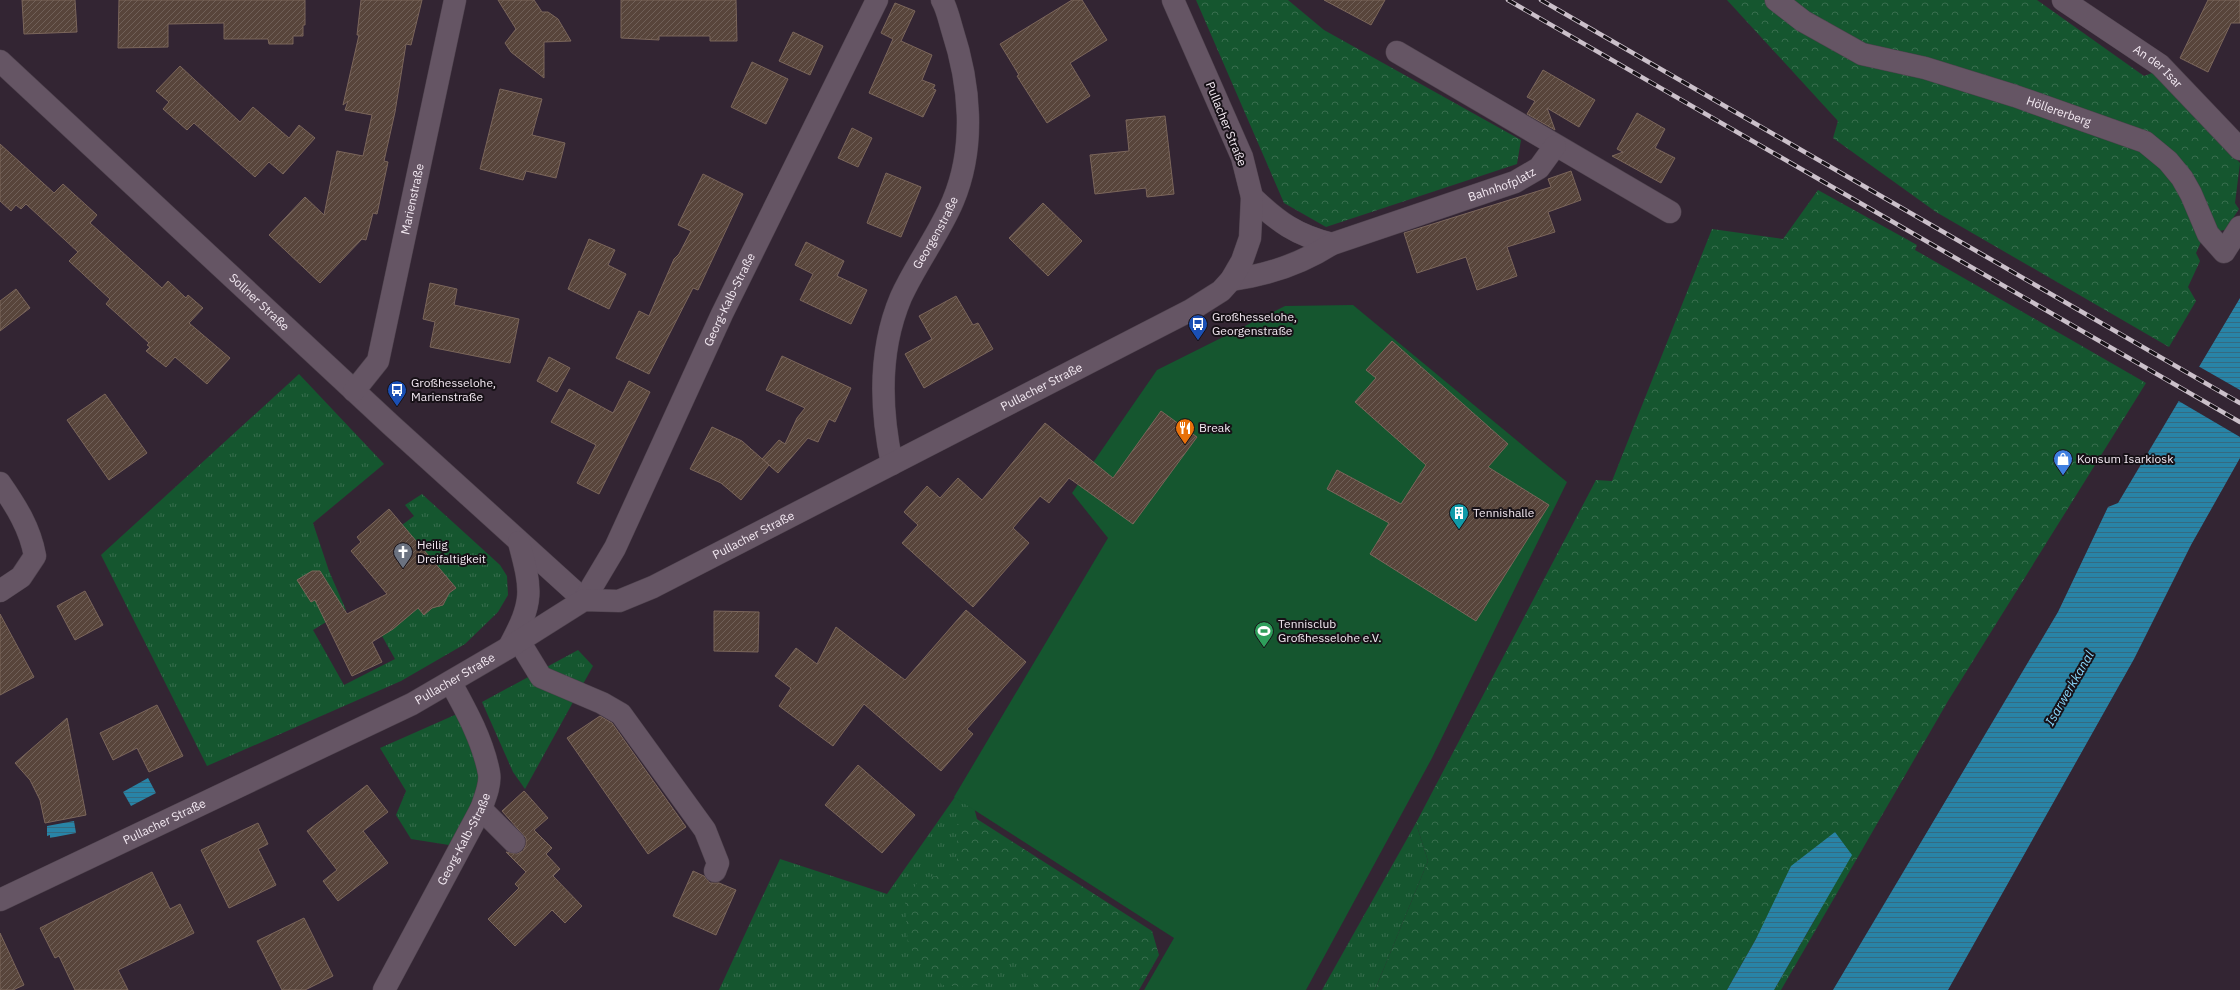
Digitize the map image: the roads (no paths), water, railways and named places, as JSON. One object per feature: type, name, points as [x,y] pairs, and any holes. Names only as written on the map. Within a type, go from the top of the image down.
[{"type":"street","name":"Marienstraße","points":[[354,390],[378,361],[455,0]]},
{"type":"street","name":"Georg-Kalb-Straße","points":[[584,600],[615,548],[722,314],[877,0]]},
{"type":"street","name":"Georgenstraße","points":[[892,464],[885,432],[882,404],[883,370],[888,339],[901,297],[940,228],[953,199],[963,167],[968,134],[968,108],[960,51],[942,0]]},
{"type":"street","name":"Pullacher Straße","points":[[0,900],[412,704],[513,645],[584,600],[619,601],[653,587],[1191,310],[1221,291],[1232,280],[1242,261],[1250,238],[1252,197],[1242,157],[1173,0]]},
{"type":"street","name":"Höllererberg","points":[[1776,0],[1804,21],[1862,54],[1925,68],[2014,96],[2145,142],[2168,161],[2182,178],[2191,194],[2208,234],[2224,252],[2240,227]]},
{"type":"street","name":"An der Isar","points":[[2063,0],[2160,65],[2240,148]]},
{"type":"street","points":[[1397,52],[1555,146],[1670,212]]},
{"type":"street","name":"Sollner Straße","points":[[0,61],[354,390],[584,600]]},
{"type":"street","name":"Bahnhofplatz","points":[[1232,280],[1257,276],[1310,258],[1332,244],[1515,182],[1539,168],[1555,146]]},
{"type":"street","points":[[1252,197],[1291,230],[1309,238],[1332,244]]},
{"type":"street","points":[[0,483],[16,507],[31,535],[35,556],[21,576],[0,591]]},
{"type":"street","points":[[519,542],[530,592],[524,620],[513,645],[541,677],[602,703],[620,714],[705,830],[718,863],[715,871]]},
{"type":"street","name":"Georg-Kalb-Straße","points":[[384,990],[482,809],[487,795],[489,774],[466,709],[450,683]]},
{"type":"street","points":[[482,809],[514,842]]},
{"type":"water","name":"Isarwerkkanal","points":[[2240,298],[2240,458],[2191,545],[2134,659],[1948,990],[1833,990],[2058,612],[2108,507],[2118,503]]},
{"type":"water","points":[[148,778],[156,793],[131,806],[123,792]]},
{"type":"water","points":[[74,821],[76,833],[50,838],[50,835],[47,836],[47,826]]},
{"type":"water","points":[[1835,832],[1852,855],[1774,990],[1727,990],[1756,939],[1791,866]]},
{"type":"railway","points":[[1508,0],[2240,422]]},
{"type":"railway","points":[[1541,0],[2240,403]]},
{"type":"place","name":"Großhesselohe, Georgenstraße","points":[[1198,341]]},
{"type":"place","name":"Großhesselohe, Marienstraße","points":[[397,407]]},
{"type":"place","name":"Break","points":[[1185,445]]},
{"type":"place","name":"Konsum Isarkiosk","points":[[2063,476]]},
{"type":"place","name":"Tennishalle","points":[[1459,530]]},
{"type":"place","name":"Heilig Dreifaltigkeit","points":[[403,569]]},
{"type":"place","name":"Tennisclub Großhesselohe e.V.","points":[[1264,648]]}]
